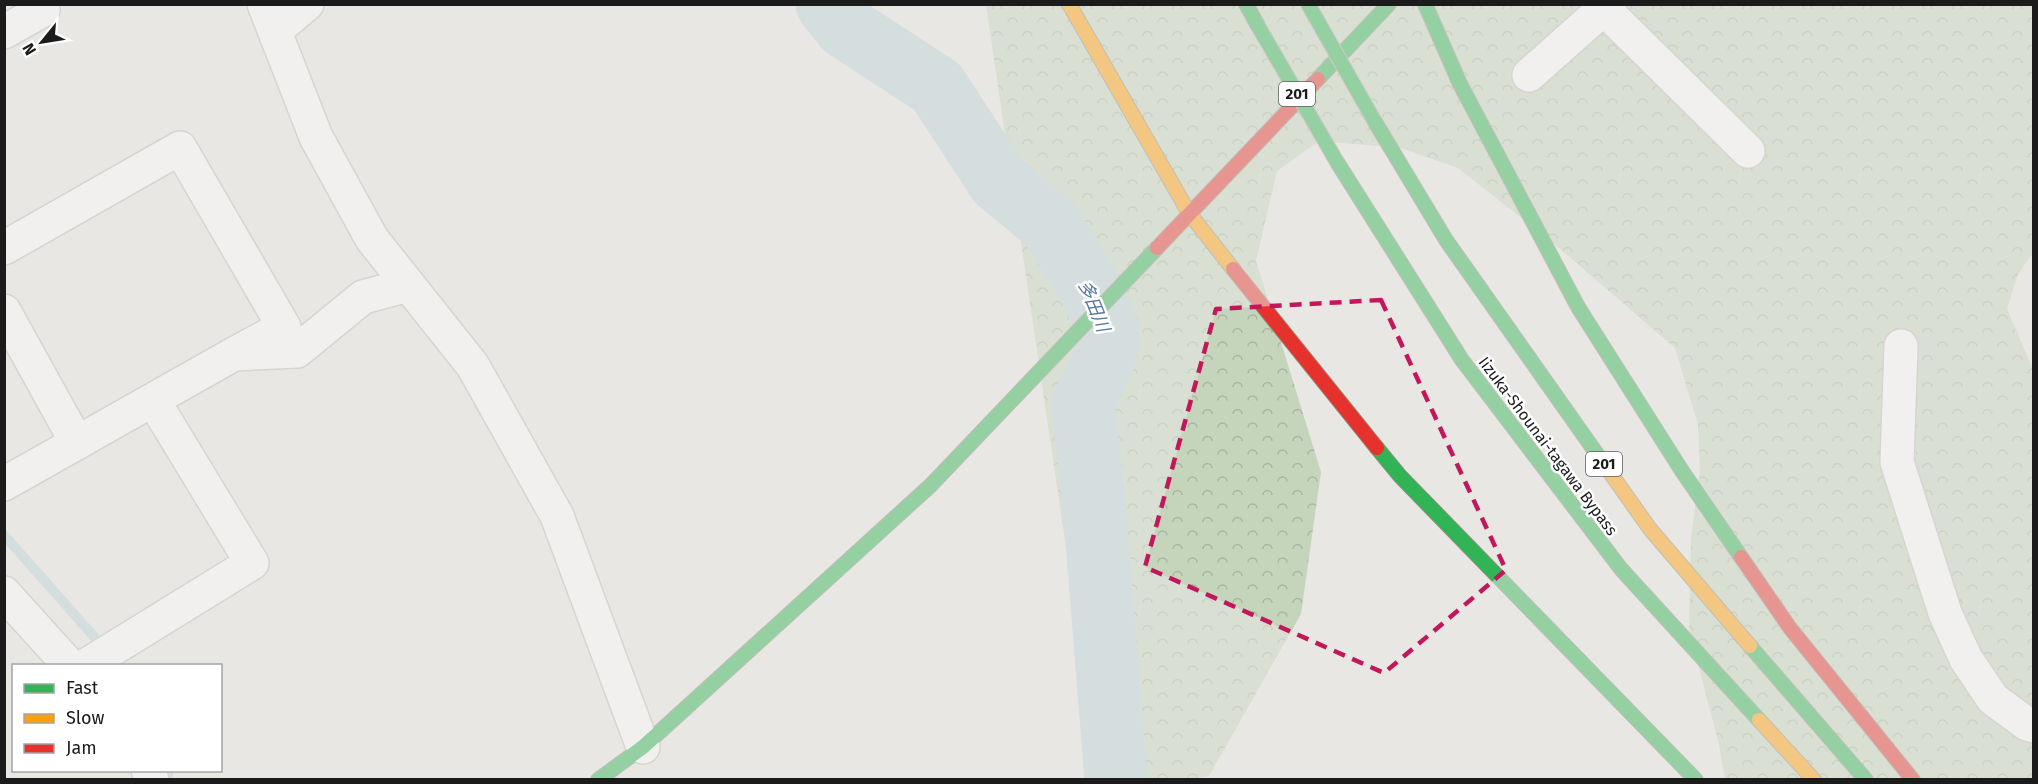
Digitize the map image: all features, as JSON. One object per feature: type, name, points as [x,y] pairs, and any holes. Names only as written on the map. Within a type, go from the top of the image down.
[{"type":"main road","points":[[1069,4],[1189,213],[1275,323],[1400,476],[1696,780]]},
{"type":"main road","name":"Iizuka-Shounai-tagawa Bypass","points":[[1246,4],[1336,162],[1462,360],[1621,569],[1814,780]]},
{"type":"main road","name":"Iizuka-Shounai-tagawa Bypass","points":[[1308,4],[1446,240],[1650,529],[1866,780]]},
{"type":"main road","points":[[598,780],[644,747],[931,485],[1389,4]]},
{"type":"main road","points":[[1425,4],[1460,84],[1578,307],[1682,471],[1790,628],[1913,780]]},
{"type":"street","points":[[307,4],[270,18],[316,137],[372,239],[473,366],[557,516],[644,747]]},
{"type":"street","points":[[1529,75],[1604,6],[1748,151]]},
{"type":"street","points":[[4,32],[43,10]]},
{"type":"street","points":[[4,248],[180,148],[284,327],[4,484]]},
{"type":"street","points":[[234,354],[297,351],[363,297],[408,285]]},
{"type":"street","points":[[4,310],[77,443]]},
{"type":"street","points":[[1901,345],[1897,462],[1945,613],[1966,659],[1993,699],[2027,724],[2034,726]]},
{"type":"street","points":[[88,664],[252,563],[153,400]]},
{"type":"street","points":[[4,593],[68,664]]},
{"type":"highlighted area","points":[[1381,300],[1506,570],[1384,673],[1145,567],[1216,309]]},
{"type":"green space","points":[[986,5],[2033,5],[2033,253],[2018,274],[2007,309],[2033,369],[2033,779],[1725,779],[1719,745],[1689,629],[1691,537],[1700,472],[1698,425],[1675,348],[1551,241],[1458,168],[1401,148],[1319,141],[1277,171],[1256,261],[1321,472],[1301,614],[1209,776],[1194,779],[1125,779],[1082,656]]},
{"type":"waterway","name":"多田川","points":[[827,4],[845,27],[937,87],[999,182],[1050,224],[1093,293],[1109,333],[1103,362],[1083,404],[1094,503],[1116,780]]},
{"type":"waterway","points":[[4,535],[118,664]]},
{"type":"waterway","points":[[167,780],[169,772]]},
{"type":"traffic: fast","points":[[1246,4],[1258,26]]},
{"type":"traffic: fast","points":[[1308,4],[1375,122]]},
{"type":"traffic: fast","points":[[1318,79],[1389,4]]},
{"type":"traffic: fast","points":[[1425,4],[1460,84],[1578,307],[1682,471],[1741,557]]},
{"type":"traffic: fast","points":[[1258,26],[1337,162]]},
{"type":"traffic: fast","points":[[1375,122],[1446,240],[1604,464]]},
{"type":"traffic: fast","points":[[1337,162],[1462,360],[1621,569],[1759,720]]},
{"type":"traffic: fast","points":[[598,780],[643,747],[931,485],[1157,248]]},
{"type":"traffic: fast","points":[[1377,448],[1400,476],[1696,780]]},
{"type":"traffic: fast","points":[[1750,646],[1866,780]]},
{"type":"traffic: slow","points":[[1069,4],[1189,213],[1233,269]]},
{"type":"traffic: slow","points":[[1604,464],[1650,529],[1750,646]]},
{"type":"traffic: slow","points":[[1759,720],[1814,780]]},
{"type":"traffic: jam","points":[[1157,248],[1318,79]]},
{"type":"traffic: jam","points":[[1233,269],[1377,448]]},
{"type":"traffic: jam","points":[[1741,557],[1790,628],[1913,780]]}]
